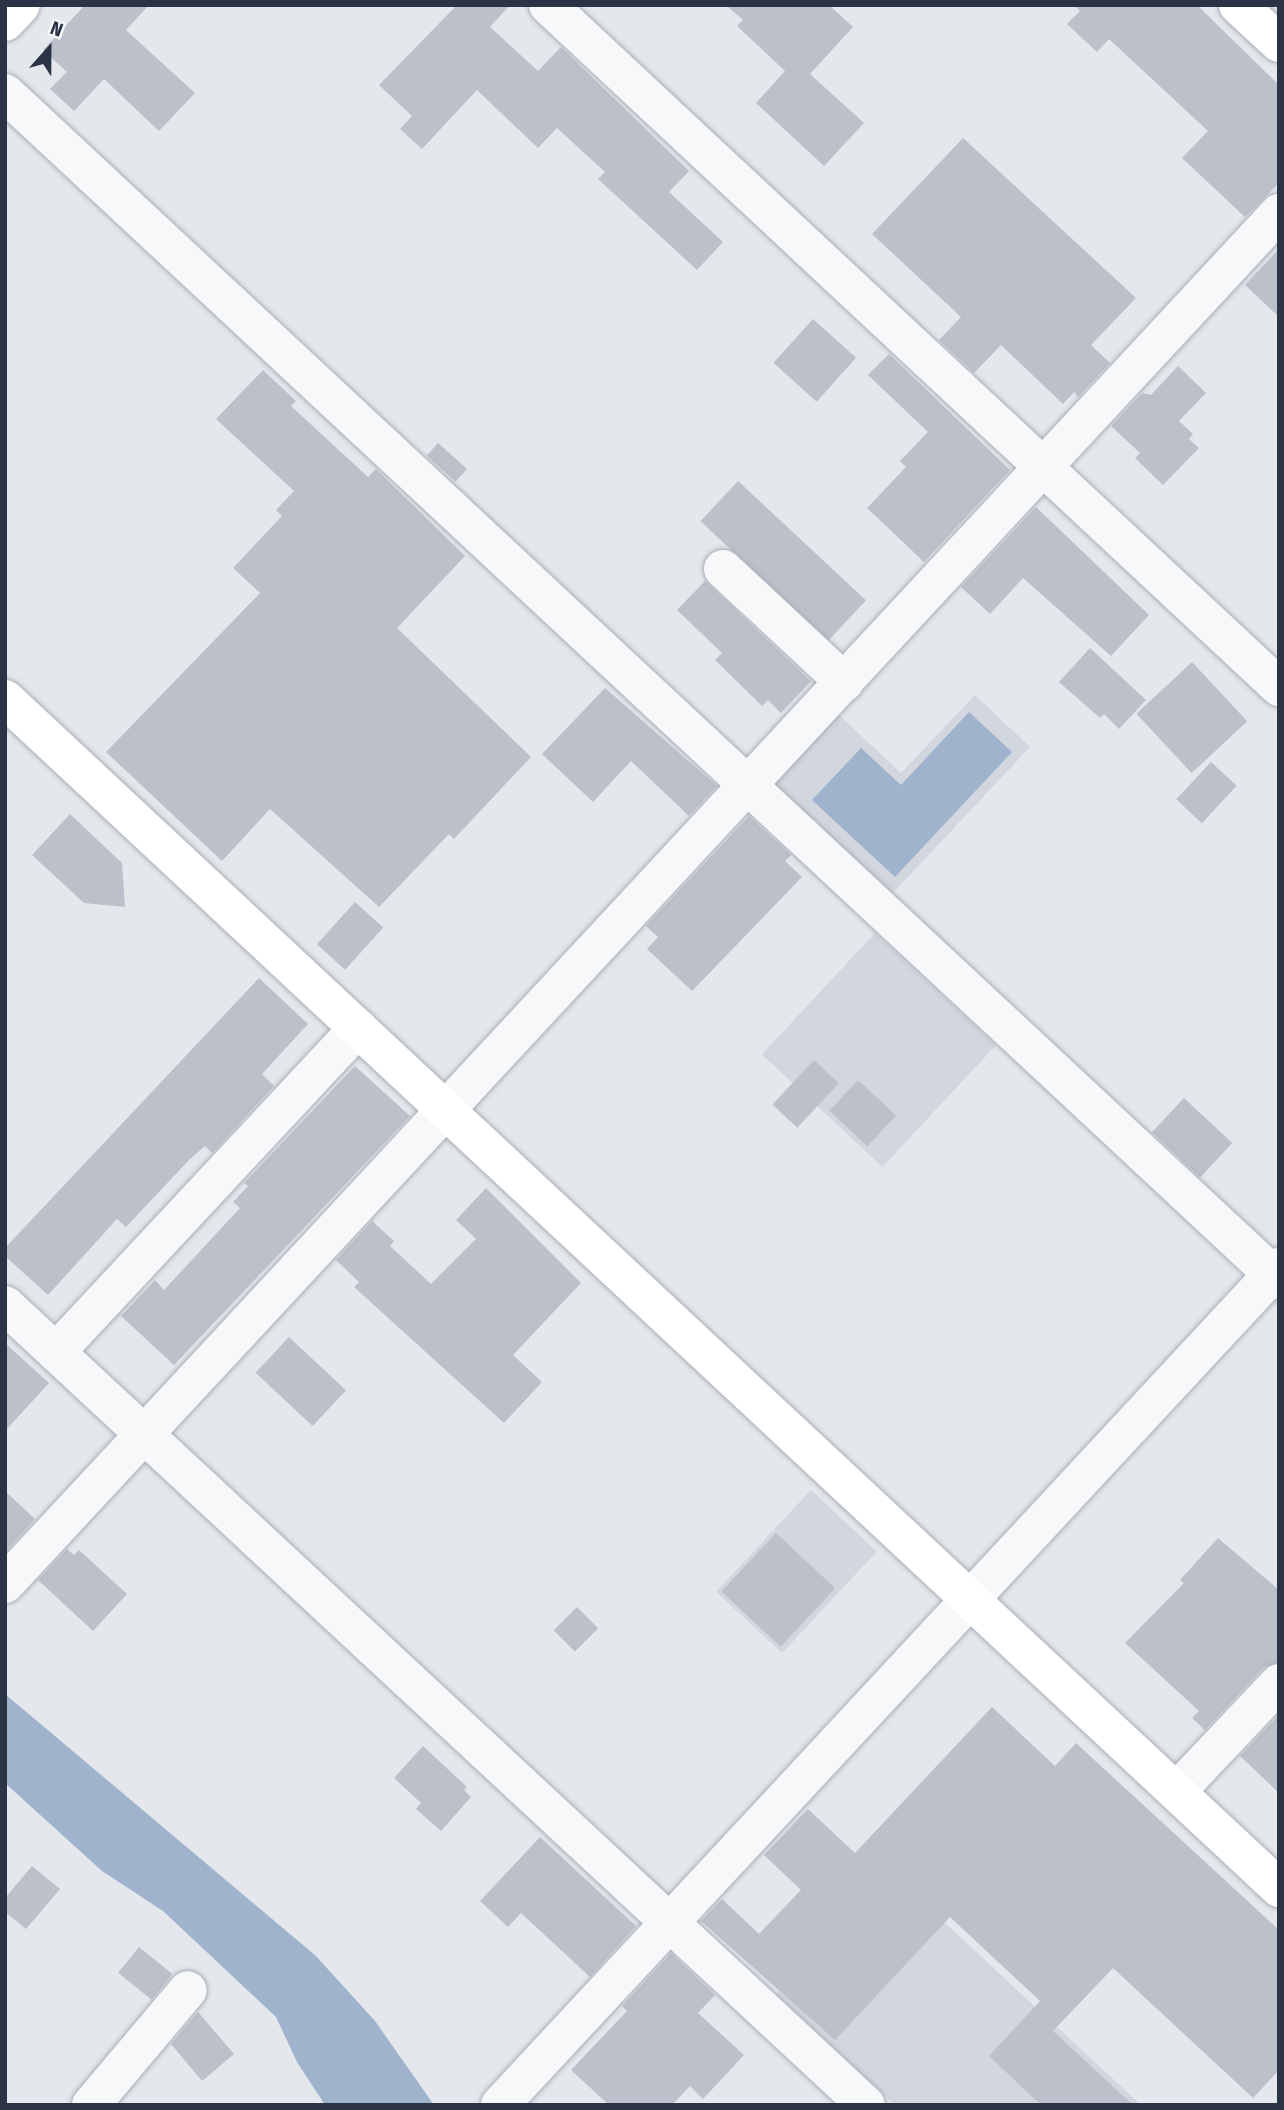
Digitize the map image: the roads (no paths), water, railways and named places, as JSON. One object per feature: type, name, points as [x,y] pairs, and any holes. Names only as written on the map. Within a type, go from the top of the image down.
[{"type":"street","points":[[5,22],[21,5]]},
{"type":"street","points":[[548,5],[1279,687]]},
{"type":"street","points":[[1238,5],[1279,43]]},
{"type":"street","points":[[5,93],[746,786],[1277,1274],[970,1599],[500,2105]]},
{"type":"street","points":[[5,1584],[1279,214]]},
{"type":"street","points":[[723,569],[844,681]]},
{"type":"street","points":[[5,699],[1176,1792],[1274,1873]]},
{"type":"street","points":[[56,1352],[358,1028]]},
{"type":"street","points":[[5,1305],[866,2105]]},
{"type":"street","points":[[1176,1792],[1279,1683]]},
{"type":"street","points":[[91,2105],[188,1990]]},
{"type":"water","points":[[969,712],[1012,752],[895,877],[812,800],[861,748],[901,785]]},
{"type":"water","points":[[5,1694],[316,1956],[375,2021],[434,2105],[325,2105],[297,2062],[276,2017],[163,1911],[102,1871],[5,1783]]}]
